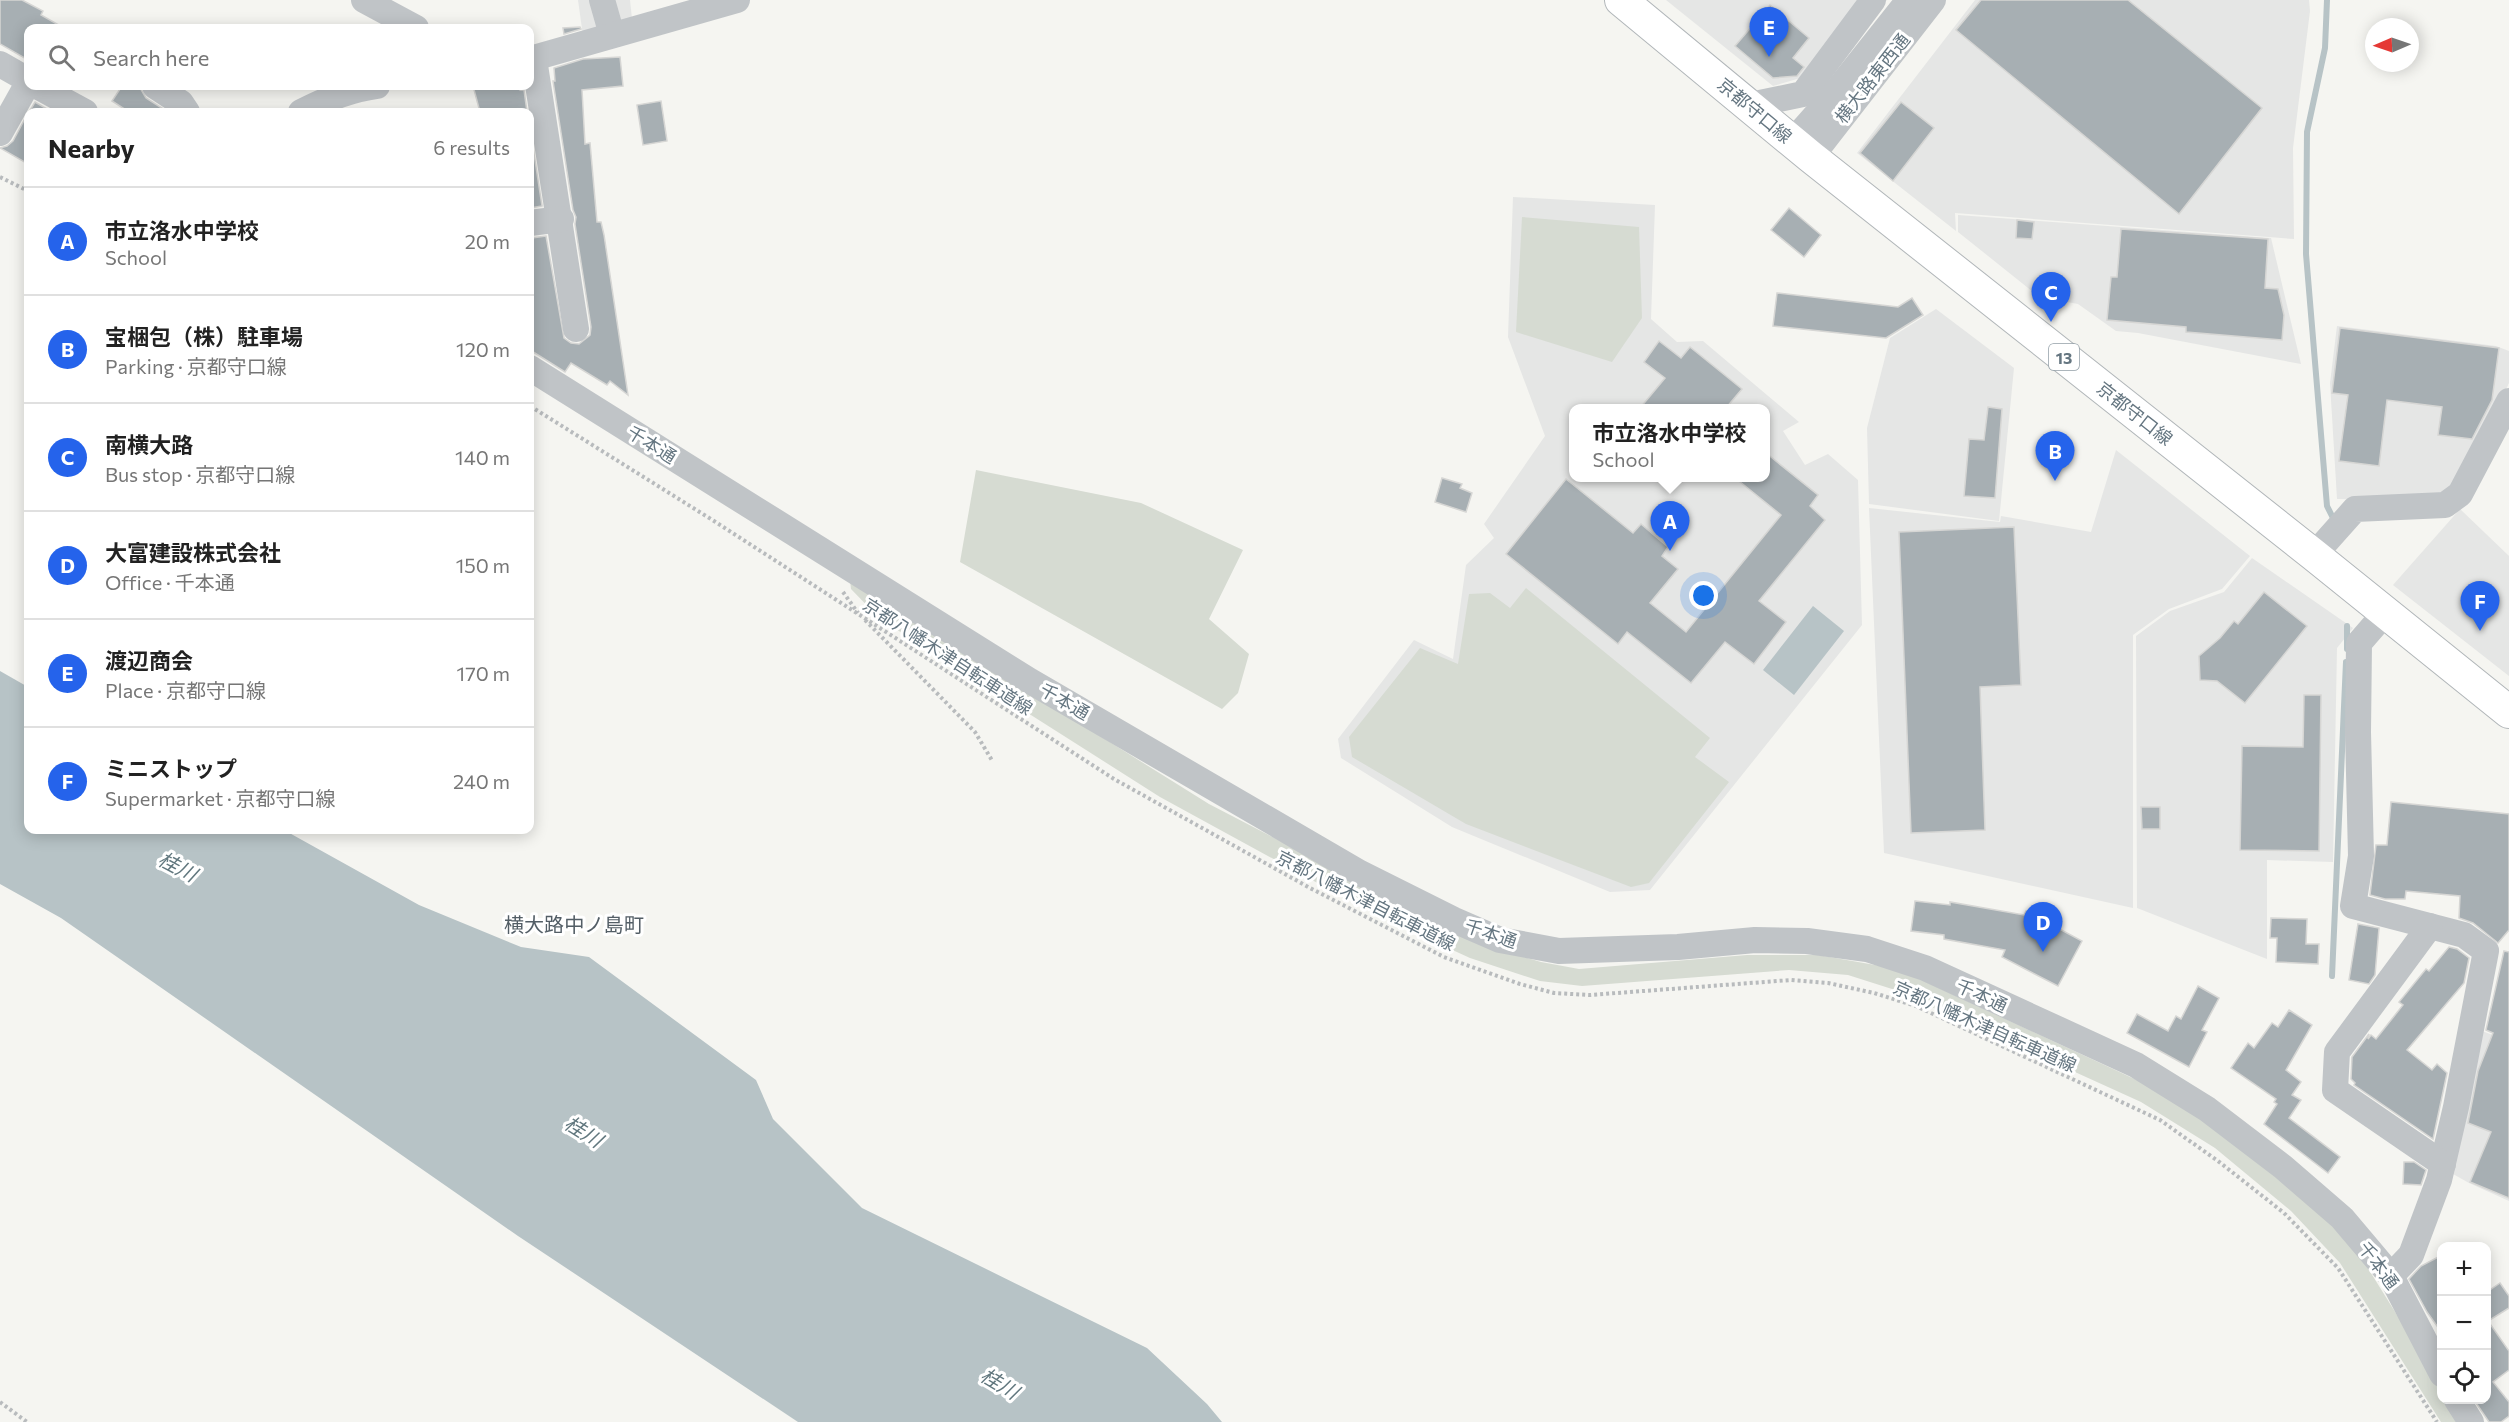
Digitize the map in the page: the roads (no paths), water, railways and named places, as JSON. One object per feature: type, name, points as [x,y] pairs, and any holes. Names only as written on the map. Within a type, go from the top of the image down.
[{"type":"main road","name":"京都守口線","points":[[1621,0],[1802,149],[2321,547],[2385,614],[2509,712]]},
{"type":"street","points":[[364,0],[409,24]]},
{"type":"street","points":[[602,0],[612,35]]},
{"type":"street","points":[[534,58],[737,0]]},
{"type":"street","points":[[1750,105],[1803,94],[1873,0]]},
{"type":"street","name":"横大路東西通","points":[[1802,149],[1831,98],[1909,0]]},
{"type":"street","name":"横大路東西通","points":[[1802,149],[1933,0]]},
{"type":"street","points":[[0,64],[24,79]]},
{"type":"street","points":[[534,70],[561,219],[576,329]]},
{"type":"street","points":[[0,133],[24,89]]},
{"type":"street","points":[[44,90],[78,108]]},
{"type":"street","points":[[160,90],[181,103],[184,108]]},
{"type":"street","points":[[309,108],[352,90]]},
{"type":"street","points":[[534,222],[561,219]]},
{"type":"street","name":"千本通","points":[[534,371],[1030,681],[1360,873],[1454,920],[1500,940],[1559,951],[1678,947],[1755,940],[1807,941],[1867,949],[1925,968],[2136,1065],[2207,1109],[2283,1167],[2342,1218],[2391,1276],[2437,1364]]},
{"type":"street","points":[[2321,547],[2355,509],[2445,505],[2460,494],[2509,401]]},
{"type":"street","points":[[2385,614],[2359,643],[2358,732],[2361,856],[2353,906],[2464,935],[2486,951],[2457,1107],[2439,1180],[2411,1255],[2391,1276]]},
{"type":"street","points":[[2430,926],[2337,1052],[2335,1090],[2443,1164]]},
{"type":"street","points":[[2460,1404],[2471,1422]]},
{"type":"water","points":[[1813,606],[1844,631],[1794,695],[1763,670]]},
{"type":"water","name":"桂川","points":[[0,671],[24,685],[24,834],[291,834],[419,905],[521,947],[589,957],[756,1080],[773,1119],[862,1208],[1147,1348],[1207,1404],[1222,1422],[798,1422],[518,1236],[61,918],[0,884]]},
{"type":"waterway","points":[[2327,0],[2325,48],[2307,132],[2306,254],[2327,506],[2335,522]]},
{"type":"waterway","points":[[2347,626],[2347,649]]},
{"type":"waterway","points":[[2332,976],[2346,662]]},
{"type":"place","name":"渡辺商会","points":[[1769,57]]},
{"type":"place","name":"南横大路","points":[[2051,322]]},
{"type":"place","name":"宝梱包（株）駐車場","points":[[2055,481]]},
{"type":"place","name":"市立洛水中学校","points":[[1670,551]]},
{"type":"place","name":"ミニストップ","points":[[2480,631]]},
{"type":"place","name":"大富建設株式会社","points":[[2043,952]]},
{"type":"district","name":"横大路中ノ島町","points":[[574,924]]}]
